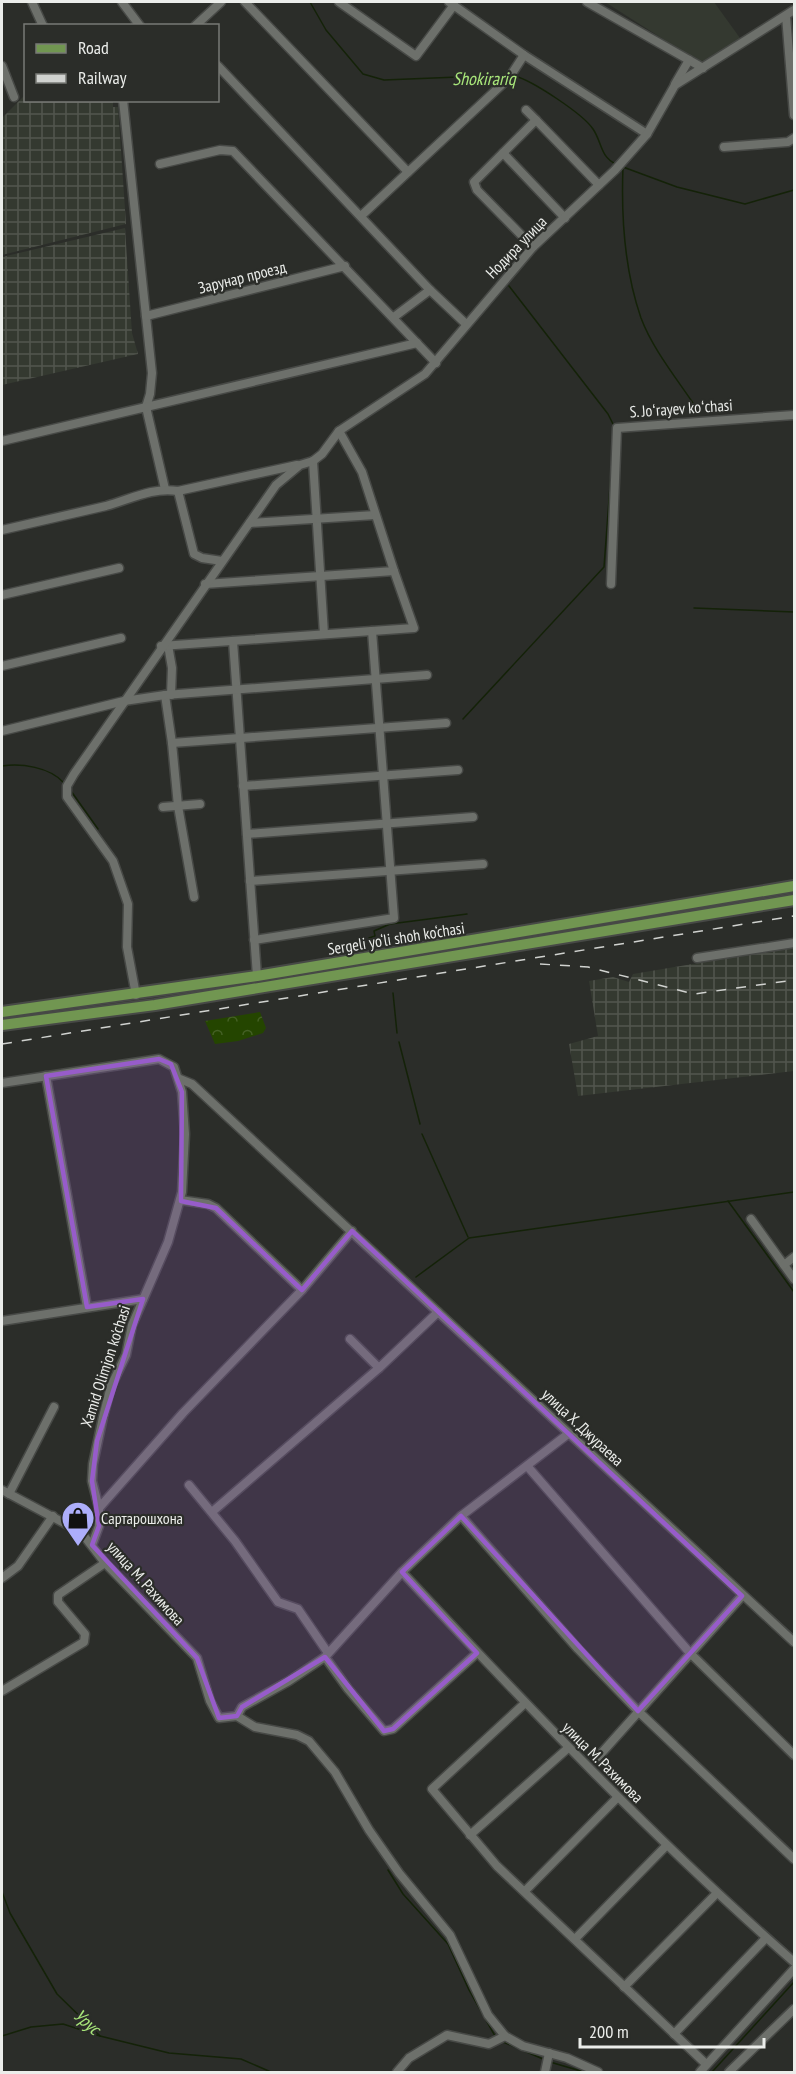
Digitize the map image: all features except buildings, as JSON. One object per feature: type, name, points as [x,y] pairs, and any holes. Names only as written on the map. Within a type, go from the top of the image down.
[{"type":"main road","name":"Sergeli yo‘li shoh ko‘chasi","points":[[2,1012],[136,995],[257,976],[795,886]]},
{"type":"main road","name":"Sergeli yo‘li shoh ko‘chasi","points":[[2,1025],[178,1002],[795,900]]},
{"type":"street","points":[[32,2],[42,24]]},
{"type":"street","points":[[122,2],[138,24]]},
{"type":"street","points":[[197,24],[221,2]]},
{"type":"street","points":[[245,2],[408,172]]},
{"type":"street","points":[[339,2],[416,56],[452,3],[524,55],[647,134]]},
{"type":"street","points":[[587,2],[703,68]]},
{"type":"street","points":[[675,85],[795,10]]},
{"type":"street","points":[[786,16],[795,115]]},
{"type":"street","points":[[361,216],[511,74],[524,55]]},
{"type":"street","name":"Нодира улица","points":[[313,461],[322,454],[339,431],[425,374],[436,363],[466,324],[533,247],[599,185],[647,134],[689,60]]},
{"type":"street","points":[[2,66],[14,97]]},
{"type":"street","points":[[219,67],[430,290],[466,324]]},
{"type":"street","points":[[123,102],[152,373],[146,406],[165,489]]},
{"type":"street","points":[[526,110],[599,185]]},
{"type":"street","points":[[533,247],[475,187],[476,180],[536,120]]},
{"type":"street","points":[[724,147],[788,142],[795,138]]},
{"type":"street","points":[[160,164],[229,150],[345,266],[436,363]]},
{"type":"street","points":[[503,153],[565,218]]},
{"type":"street","name":"Зарунар проезд","points":[[146,316],[345,266]]},
{"type":"street","points":[[394,317],[430,290]]},
{"type":"street","points":[[2,441],[417,343]]},
{"type":"street","name":"S. Joʻrayev koʻchasi","points":[[611,584],[617,428],[795,415]]},
{"type":"street","points":[[164,646],[414,628],[375,515],[363,472],[339,431]]},
{"type":"street","points":[[2,530],[165,489],[178,491],[313,461],[324,634]]},
{"type":"street","points":[[136,995],[127,947],[128,904],[113,861],[68,797],[67,787],[124,701],[276,484],[300,465]]},
{"type":"street","points":[[178,491],[194,554],[202,558],[222,561]]},
{"type":"street","points":[[250,523],[375,515]]},
{"type":"street","points":[[2,596],[119,568]]},
{"type":"street","points":[[205,584],[394,571]]},
{"type":"street","points":[[254,940],[394,918],[372,631]]},
{"type":"street","points":[[2,666],[121,638]]},
{"type":"street","points":[[233,641],[257,976]]},
{"type":"street","points":[[164,646],[172,668],[168,695],[178,806],[194,897]]},
{"type":"street","points":[[2,730],[124,701],[168,695],[427,675]]},
{"type":"street","points":[[172,743],[446,723]]},
{"type":"street","points":[[243,786],[458,770]]},
{"type":"street","points":[[163,807],[200,804]]},
{"type":"street","points":[[247,834],[473,817]]},
{"type":"street","points":[[250,881],[483,864]]},
{"type":"street","points":[[697,958],[795,943]]},
{"type":"street","name":"улица Х. Джураева","points":[[2,1083],[159,1059],[171,1064],[180,1079],[192,1084],[742,1596],[795,1642]]},
{"type":"street","points":[[46,1076],[87,1307]]},
{"type":"street","name":"Xamid Olimjon ko'chasi","points":[[92,1545],[99,1526],[99,1508],[93,1481],[97,1441],[111,1386],[126,1355],[132,1325],[168,1242],[180,1200],[185,1134],[180,1079]]},
{"type":"street","points":[[180,1200],[208,1204],[216,1208],[302,1290]]},
{"type":"street","points":[[751,1219],[795,1279]]},
{"type":"street","points":[[99,1508],[183,1413],[302,1290],[352,1231]]},
{"type":"street","points":[[784,1265],[795,1257]]},
{"type":"street","points":[[2,1321],[143,1299]]},
{"type":"street","points":[[213,1512],[379,1368],[438,1312]]},
{"type":"street","points":[[350,1339],[379,1368]]},
{"type":"street","points":[[5,1492],[54,1407]]},
{"type":"street","points":[[237,1716],[242,1707],[289,1681],[326,1655],[402,1572],[461,1516],[528,1467],[568,1434]]},
{"type":"street","points":[[528,1467],[690,1653],[752,1716],[795,1755]]},
{"type":"street","points":[[189,1485],[213,1512],[278,1602],[298,1610],[348,1689],[384,1731],[393,1729],[477,1653]]},
{"type":"street","name":"улица М. Рахимова","points":[[5,1492],[81,1533],[105,1563],[197,1658],[210,1701],[219,1718],[237,1716],[255,1727],[302,1737],[317,1749],[335,1772],[369,1830],[399,1873],[450,1935],[488,2015],[505,2036],[548,2058],[598,2073]]},
{"type":"street","points":[[2,1578],[18,1566],[53,1516]]},
{"type":"street","points":[[461,1516],[578,1649],[638,1712],[795,1859]]},
{"type":"street","points":[[2,1691],[84,1642],[85,1634],[58,1602],[58,1595],[105,1563]]},
{"type":"street","name":"улица М. Рахимова","points":[[402,1572],[567,1749],[666,1846],[795,1962]]},
{"type":"street","points":[[598,1757],[742,1596]]},
{"type":"street","points":[[524,1704],[432,1789],[470,1836],[525,1892],[706,2064]]},
{"type":"street","points":[[470,1836],[567,1749]]},
{"type":"street","points":[[525,1892],[617,1798]]},
{"type":"street","points":[[574,1939],[666,1846]]},
{"type":"street","points":[[624,1987],[717,1893]]},
{"type":"street","points":[[674,2034],[766,1938]]},
{"type":"street","points":[[700,2073],[795,1969]]},
{"type":"street","points":[[729,2073],[795,2009]]},
{"type":"street","points":[[397,2073],[409,2058],[447,2035],[489,2044],[505,2036]]},
{"type":"street","points":[[545,2073],[548,2058]]},
{"type":"highlighted area","points":[[159,1059],[171,1064],[182,1092],[181,1201],[216,1208],[302,1290],[352,1231],[742,1596],[638,1711],[461,1516],[402,1572],[477,1653],[393,1729],[384,1731],[325,1657],[242,1707],[237,1716],[219,1718],[197,1658],[92,1545],[99,1526],[92,1481],[97,1441],[143,1299],[87,1307],[46,1076]]},
{"type":"shaded area","points":[[605,2],[714,2],[740,38],[702,64]]},
{"type":"shaded area","points":[[24,96],[24,102],[113,102],[113,107],[118,107],[126,224],[2,255],[2,118]]},
{"type":"shaded area","points":[[125,228],[132,333],[138,354],[2,385],[2,257]]},
{"type":"shaded area","points":[[794,947],[794,1071],[578,1096],[569,1044],[598,1036],[589,981],[613,977],[629,982],[633,974]]},
{"type":"green space","points":[[260,1012],[266,1028],[263,1033],[238,1041],[215,1044],[205,1021]]},
{"type":"waterway","name":"Shokirariq","points":[[310,2],[326,30],[363,74],[384,80],[508,75]]},
{"type":"waterway","name":"Shokirariq","points":[[515,76],[545,91],[579,115],[593,129],[607,157],[616,164]]},
{"type":"waterway","name":"Shokirariq","points":[[623,167],[677,187],[745,204],[794,190]]},
{"type":"waterway","points":[[623,167],[625,243],[635,300],[652,342],[697,409]]},
{"type":"waterway","points":[[509,286],[608,414],[614,426]]},
{"type":"waterway","points":[[463,719],[604,567],[612,460]]},
{"type":"waterway","points":[[694,608],[794,612]]},
{"type":"waterway","points":[[2,766],[35,767],[51,773],[64,783]]},
{"type":"waterway","points":[[71,791],[98,829]]},
{"type":"waterway","points":[[370,941],[369,938],[375,936],[374,931],[390,924],[467,914]]},
{"type":"waterway","points":[[393,993],[397,1033]]},
{"type":"waterway","points":[[399,1042],[420,1124]]},
{"type":"waterway","points":[[422,1134],[468,1237]]},
{"type":"waterway","points":[[416,1277],[469,1238],[794,1192]]},
{"type":"waterway","points":[[728,1201],[794,1292]]},
{"type":"waterway","points":[[388,1870],[403,1894],[448,1944],[469,1990],[495,2036]]},
{"type":"waterway","name":"Урус","points":[[2,1892],[10,1913],[57,1994],[100,2036],[169,2053],[241,2059],[271,2072]]},
{"type":"waterway","points":[[712,2072],[794,1982]]},
{"type":"waterway","points":[[2,2036],[31,2027],[63,2024],[100,2036]]},
{"type":"waterway","points":[[501,2041],[543,2059]]},
{"type":"waterway","points":[[550,2062],[584,2072]]},
{"type":"railway","points":[[2,1044],[794,916]]},
{"type":"railway","points":[[540,964],[588,967],[694,994],[794,980]]},
{"type":"place","name":"Сартарошхона","points":[[78,1547]]}]
